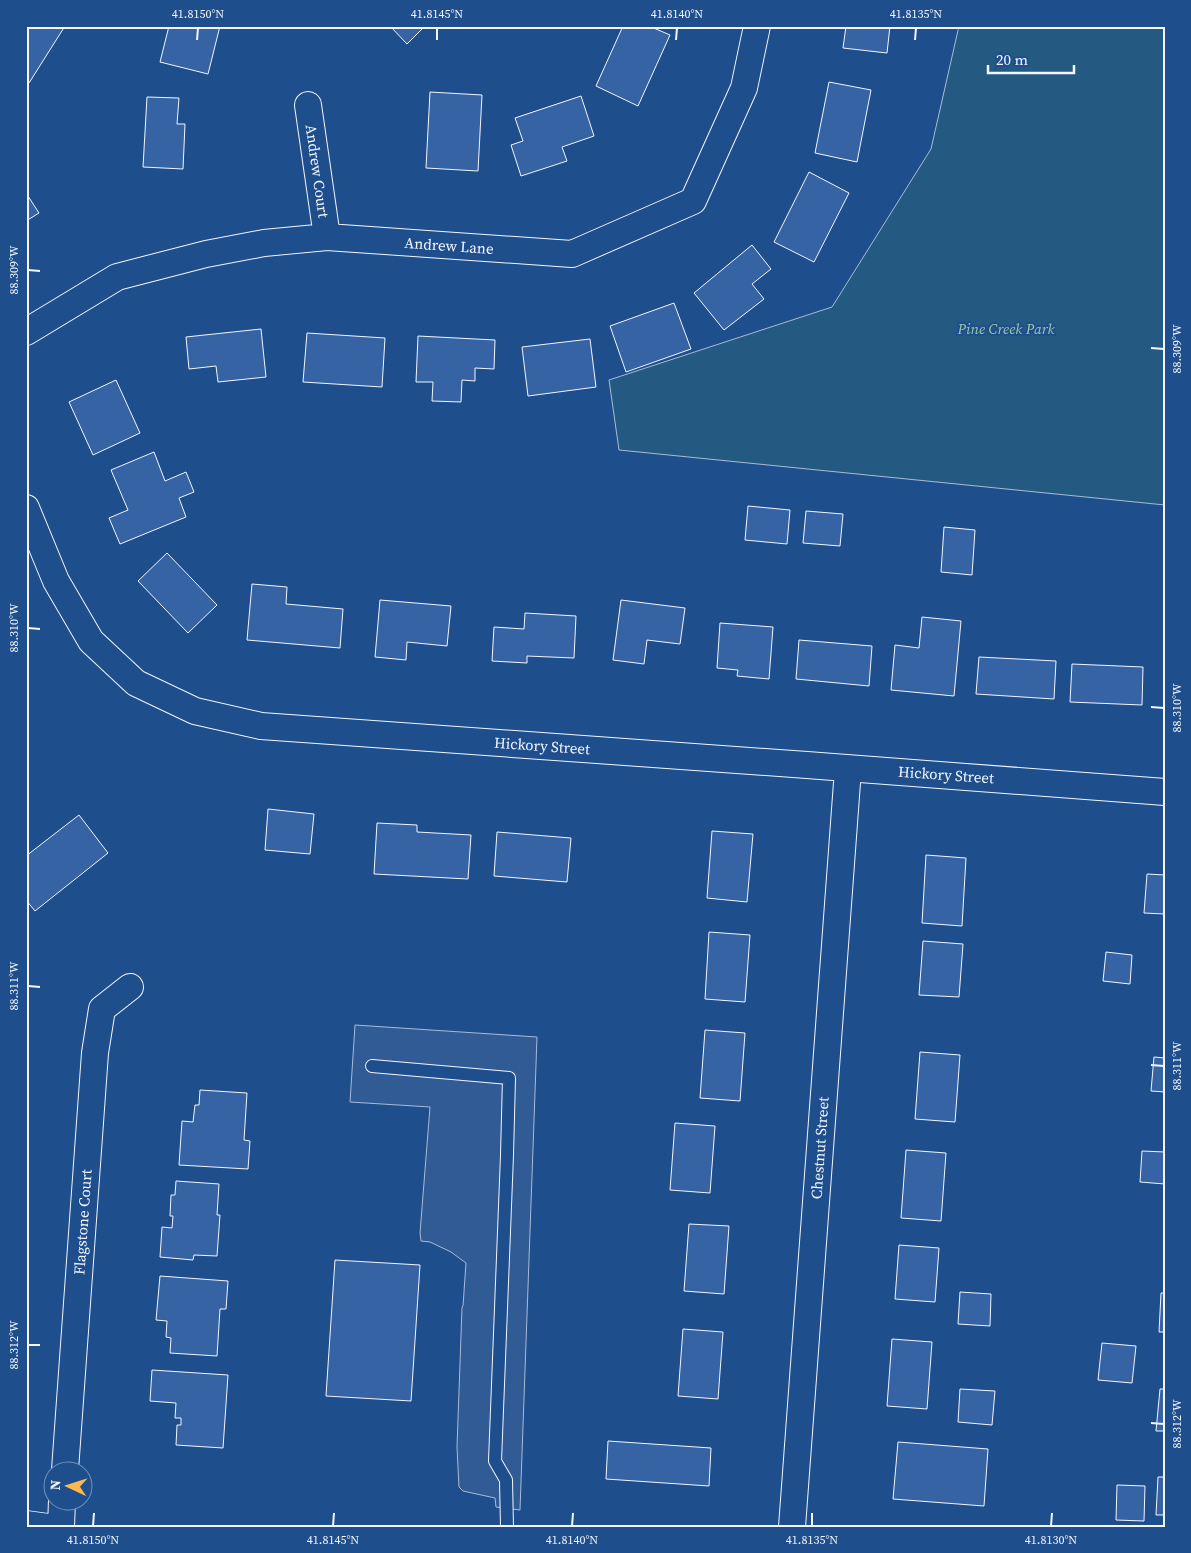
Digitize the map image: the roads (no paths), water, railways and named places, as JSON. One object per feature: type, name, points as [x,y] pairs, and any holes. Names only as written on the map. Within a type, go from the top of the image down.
[{"type":"street","name":"Andrew Lane","points":[[26,332],[117,277],[206,254],[254,245],[326,237],[572,254],[694,201],[744,88],[757,26]]},
{"type":"street","name":"Andrew Court","points":[[308,105],[326,237]]},
{"type":"street","name":"Hickory Street","points":[[26,508],[56,581],[92,641],[136,683],[195,712],[261,726],[1165,792]]},
{"type":"street","name":"Chestnut Street","points":[[792,1527],[848,769]]},
{"type":"street","name":"Flagstone Court","points":[[66,1460],[95,1053],[102,1009],[130,987]]},
{"type":"street","points":[[61,1527],[62,1510]]},
{"type":"street","points":[[26,1524],[48,1527]]},
{"type":"lane","points":[[372,1066],[509,1078],[495,1461],[506,1480],[507,1527]]},
{"type":"park label","name":"Pine Creek Park","points":[[1006,329]]}]
